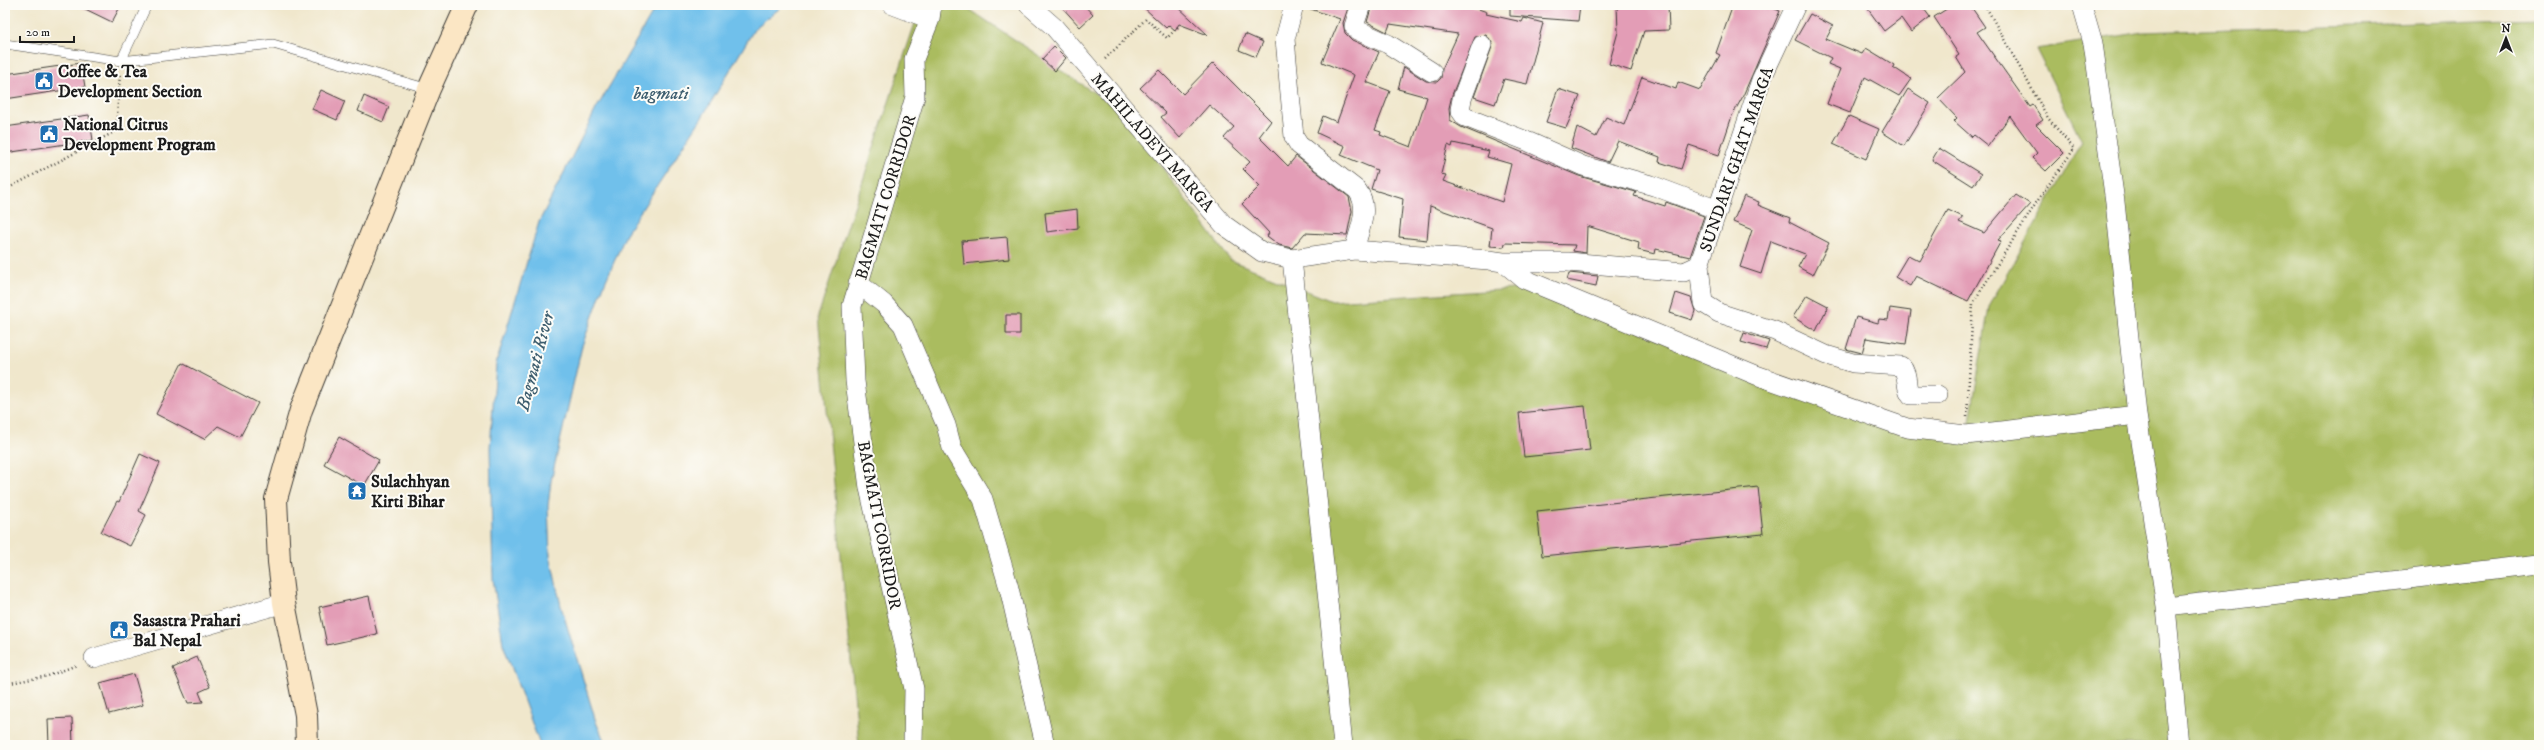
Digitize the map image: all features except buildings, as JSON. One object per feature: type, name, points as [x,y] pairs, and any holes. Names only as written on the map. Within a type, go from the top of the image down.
[{"type":"main road","points":[[307,745],[306,715],[284,603],[279,562],[276,499],[301,410],[428,89],[467,5]]},
{"type":"street","name":"MAHILADEVI MARGA","points":[[1029,5],[1054,27],[1224,225],[1262,252],[1292,259]]},
{"type":"street","points":[[1294,5],[1284,39],[1294,137],[1299,145],[1357,190],[1364,200],[1364,211],[1354,250]]},
{"type":"street","points":[[1361,5],[1354,26],[1357,30],[1388,44],[1432,72]]},
{"type":"street","name":"SUNDARI GHAT MARGA","points":[[1292,259],[1354,250],[1503,262],[1568,262],[1684,272],[1699,265],[1761,80],[1796,5]]},
{"type":"street","points":[[2082,5],[2093,43],[2116,202],[2137,415],[2166,607],[2179,745]]},
{"type":"street","points":[[898,7],[931,12]]},
{"type":"street","name":"BAGMATI CORRIDOR","points":[[913,745],[914,689],[869,488],[855,381],[852,306],[915,97],[914,59],[931,12]]},
{"type":"street","points":[[1482,45],[1462,99],[1460,110],[1465,117],[1529,142],[1583,166],[1654,186],[1718,210]]},
{"type":"street","points":[[1292,259],[1343,745]]},
{"type":"street","points":[[1503,262],[1524,279],[1756,375],[1907,428],[1966,435],[2137,415]]},
{"type":"street","points":[[1699,265],[1704,303],[1719,313],[1775,331],[1826,354],[1853,363],[1901,366],[1907,373],[1909,392],[1911,395],[1938,395]]},
{"type":"street","points":[[858,284],[884,304],[903,325],[941,411],[952,448],[983,499],[1009,588],[1045,745]]},
{"type":"street","points":[[2166,607],[2539,564]]},
{"type":"street","points":[[94,658],[284,603]]},
{"type":"lane","points":[[121,61],[147,5]]},
{"type":"lane","points":[[5,44],[121,61],[273,44],[428,89]]},
{"type":"path","points":[[1966,435],[1973,303],[2040,197],[2074,149],[2048,118],[1985,5]]},
{"type":"path","points":[[1092,71],[1146,19],[1167,38],[1180,25]]},
{"type":"path","points":[[5,190],[116,131],[121,61]]},
{"type":"path","points":[[5,684],[48,676],[94,658]]},
{"type":"green space","points":[[921,5],[963,5],[1120,110],[1230,260],[1332,301],[1530,288],[1879,426],[1967,439],[1989,306],[2082,141],[2036,49],[2143,32],[2539,19],[2539,745],[859,745],[818,316]]},
{"type":"water","name":"bagmati","points":[[657,5],[784,5],[755,28],[701,119],[627,232],[604,285],[582,346],[551,481],[548,506],[550,555],[561,606],[596,722],[606,745],[540,745],[503,644],[493,579],[490,448],[496,364],[539,222],[596,109]]},
{"type":"place","name":"Coffee & Tea Development Section","points":[[44,81]]},
{"type":"place","name":"National Citrus Development Program","points":[[49,134]]},
{"type":"place","name":"Sulachhyan Kirti Bihar","points":[[357,491]]},
{"type":"place","name":"Sasastra Prahari Bal Nepal","points":[[119,630]]},
{"type":"water label","name":"Bagmati River","points":[[535,361]]}]
